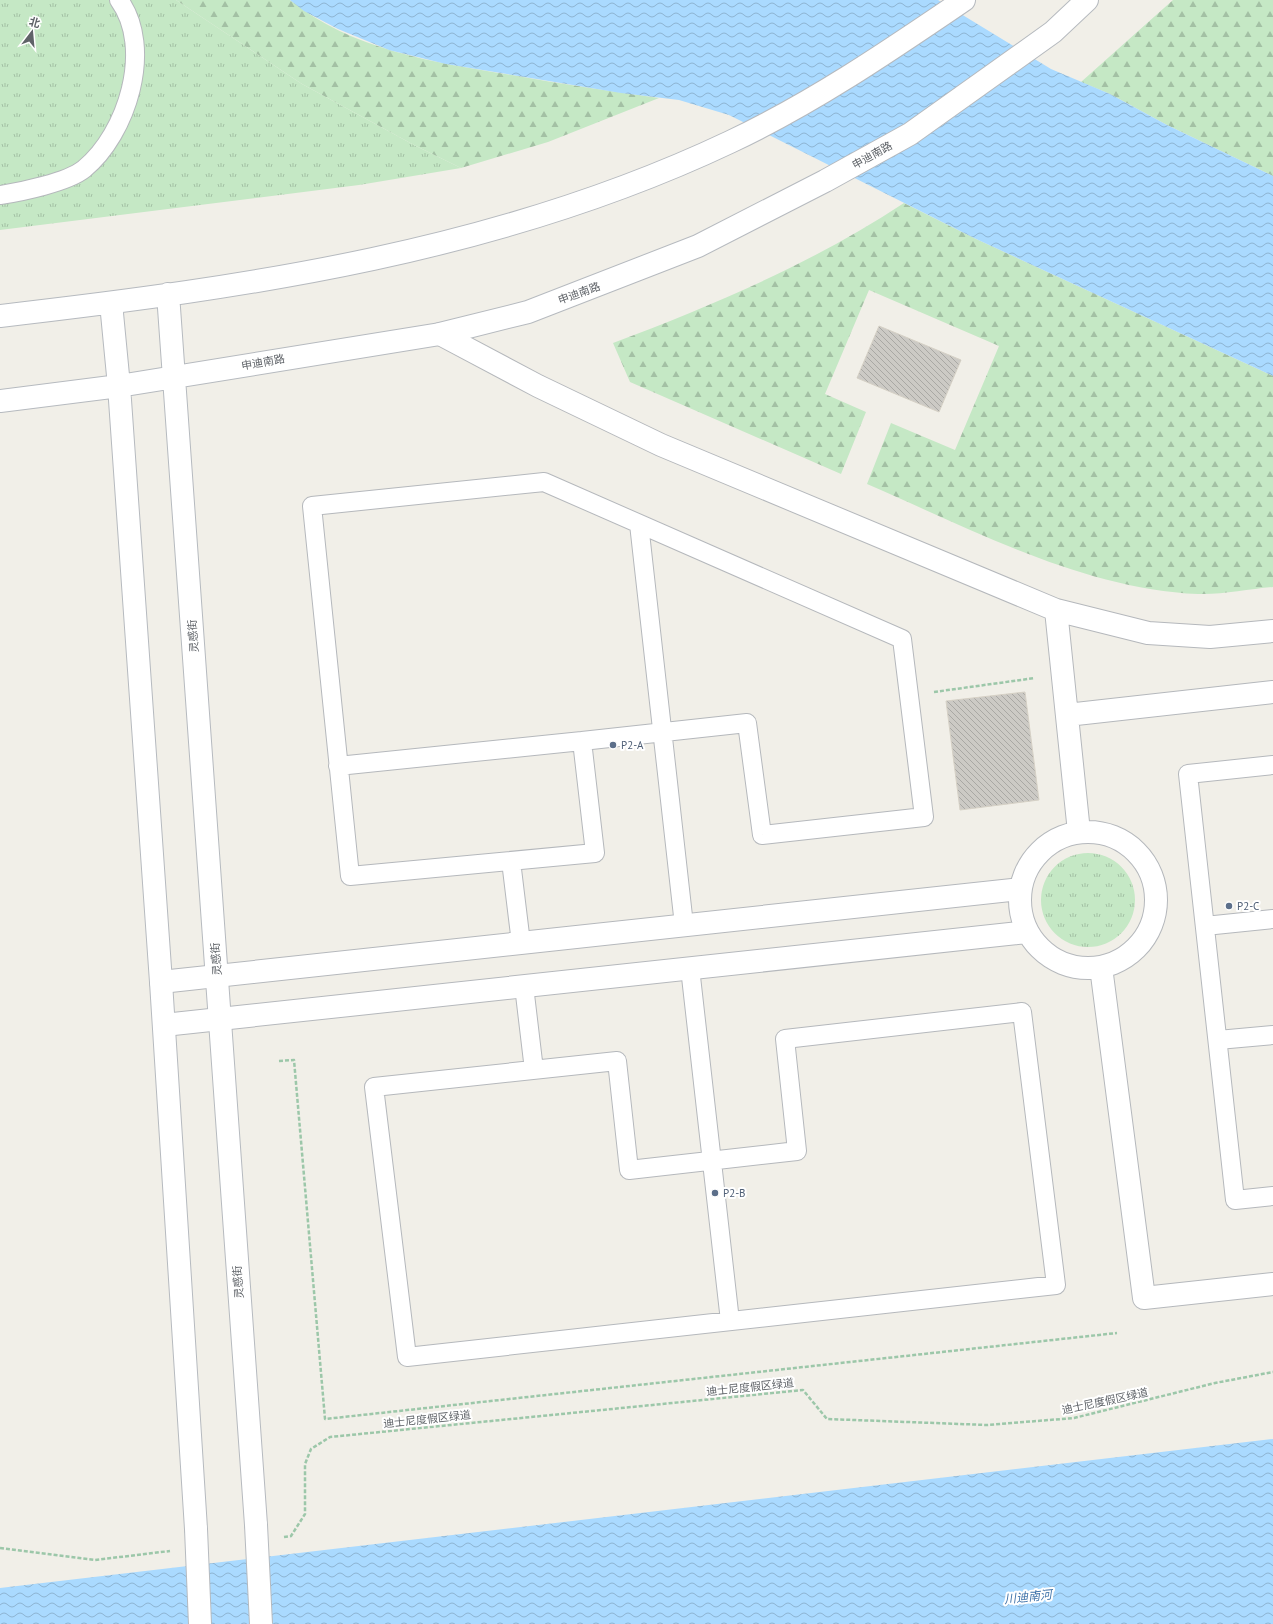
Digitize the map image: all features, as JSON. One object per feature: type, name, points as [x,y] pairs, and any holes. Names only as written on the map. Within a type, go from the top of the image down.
[{"type":"street","points":[[0,316],[111,303],[283,278],[412,252],[550,213],[662,171],[730,142],[811,99],[894,47],[964,0]]},
{"type":"street","name":"申迪南路","points":[[0,401],[119,386],[440,334],[528,312],[698,246],[825,181],[910,134],[1053,32],[1087,0]]},
{"type":"street","name":"灵感街","points":[[168,294],[256,1525],[261,1624]]},
{"type":"street","points":[[111,303],[119,386],[162,982],[196,1529],[200,1624]]},
{"type":"street","points":[[440,334],[538,386],[661,445],[1056,610],[1148,633],[1210,637],[1273,632]]},
{"type":"street","points":[[1056,610],[1079,832]]},
{"type":"street","points":[[1067,715],[1273,692]]},
{"type":"street","points":[[1079,832],[1102,833],[1124,842],[1142,857],[1153,878],[1156,901],[1152,924],[1141,944],[1123,959],[1101,967],[1079,968],[1058,962],[1040,949],[1027,932],[1020,911],[1020,889],[1027,868],[1040,850],[1058,838],[1079,832]]},
{"type":"street","points":[[162,982],[1020,889]]},
{"type":"street","points":[[164,1025],[1027,932]]},
{"type":"street","points":[[1101,967],[1144,1298],[1273,1284]]},
{"type":"lane","points":[[0,195],[50,184],[83,170],[105,146],[119,123],[131,93],[134,67],[134,39],[127,11],[119,0]]},
{"type":"lane","points":[[338,766],[747,723],[762,834],[924,817],[902,639],[544,482],[312,506],[338,766],[350,876],[595,853],[582,741]]},
{"type":"lane","points":[[639,524],[684,925]]},
{"type":"lane","points":[[1273,765],[1188,774],[1235,1200],[1273,1196]]},
{"type":"lane","points":[[511,861],[521,943]]},
{"type":"lane","points":[[1205,926],[1273,919]]},
{"type":"lane","points":[[690,968],[730,1321]]},
{"type":"lane","points":[[524,986],[534,1070]]},
{"type":"lane","points":[[1022,1012],[1056,1285],[407,1357],[374,1087],[617,1061],[630,1170],[712,1160],[797,1151],[785,1039],[1022,1012]]},
{"type":"lane","points":[[1218,1040],[1273,1035]]},
{"type":"path","points":[[932,692],[1038,678]]},
{"type":"path","name":"迪士尼度假区绿道","points":[[330,1437],[803,1390],[827,1419],[870,1419],[987,1425],[1074,1418],[1216,1383],[1273,1372]]},
{"type":"green space","points":[[0,0],[176,0],[302,84],[414,145],[461,168],[359,185],[0,230]]},
{"type":"green space","points":[[176,0],[290,0],[314,17],[340,31],[367,43],[396,52],[454,65],[659,98],[548,142],[461,168],[414,145],[302,84]]},
{"type":"green space","points":[[1173,0],[1273,0],[1273,176],[1167,125],[1110,94],[1081,82]]},
{"type":"green space","points":[[904,203],[974,238],[1273,376],[1273,587],[1226,593],[1198,594],[1155,590],[1112,581],[1070,569],[1028,554],[867,484],[891,423],[955,450],[999,346],[869,290],[825,394],[866,412],[841,474],[630,382],[613,343],[688,314],[799,264],[870,225]]},
{"type":"green space","points":[[1088,853],[1106,856],[1121,867],[1132,882],[1135,900],[1132,918],[1121,933],[1106,944],[1088,947],[1070,944],[1055,933],[1044,918],[1041,900],[1044,882],[1055,867],[1070,856]]},
{"type":"water","points":[[290,0],[938,0],[1051,69],[1110,94],[1167,125],[1273,176],[1273,376],[974,238],[729,115],[679,100],[621,93],[446,64],[389,50],[338,29],[304,11]]},
{"type":"water","name":"川迪南河","points":[[1273,1439],[1273,1624],[0,1624],[0,1588]]},
{"type":"building","points":[[879,326],[961,360],[939,412],[857,378]]},
{"type":"building","points":[[1025,692],[1039,800],[960,810],[946,701]]},
{"type":"place","name":"P2-A","points":[[613,745]]},
{"type":"place","name":"P2-C","points":[[1229,906]]},
{"type":"place","name":"P2-B","points":[[715,1193]]}]
